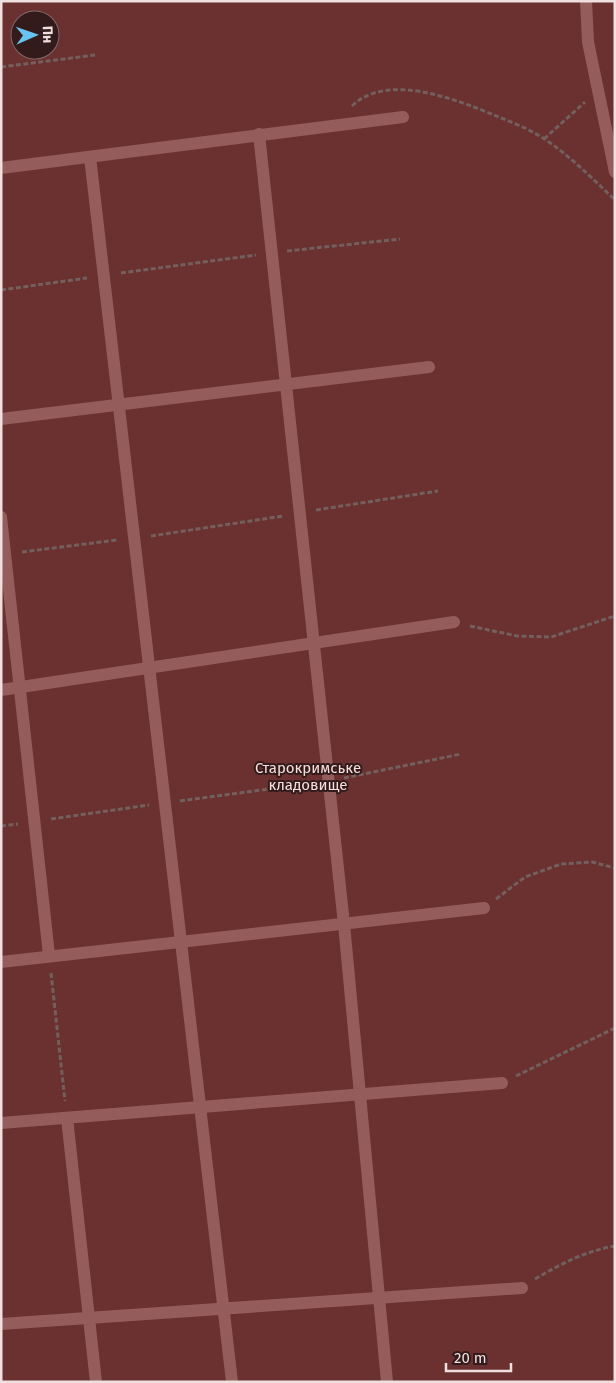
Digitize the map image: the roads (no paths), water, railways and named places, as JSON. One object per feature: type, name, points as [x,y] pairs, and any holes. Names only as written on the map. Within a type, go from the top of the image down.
[{"type":"lane","points":[[586,1],[588,42],[615,172]]},
{"type":"lane","points":[[1,168],[403,117]]},
{"type":"lane","points":[[259,134],[298,513],[344,924],[387,1382]]},
{"type":"lane","points":[[90,157],[232,1382]]},
{"type":"lane","points":[[1,418],[429,367]]},
{"type":"lane","points":[[1,517],[49,955]]},
{"type":"lane","points":[[1,690],[454,622]]},
{"type":"lane","points":[[1,962],[49,955],[484,908]]},
{"type":"lane","points":[[1,1123],[502,1083]]},
{"type":"lane","points":[[67,1118],[96,1382]]},
{"type":"lane","points":[[1,1324],[522,1288]]},
{"type":"park label","name":"Старокримське кладовище","points":[[308,776]]}]
